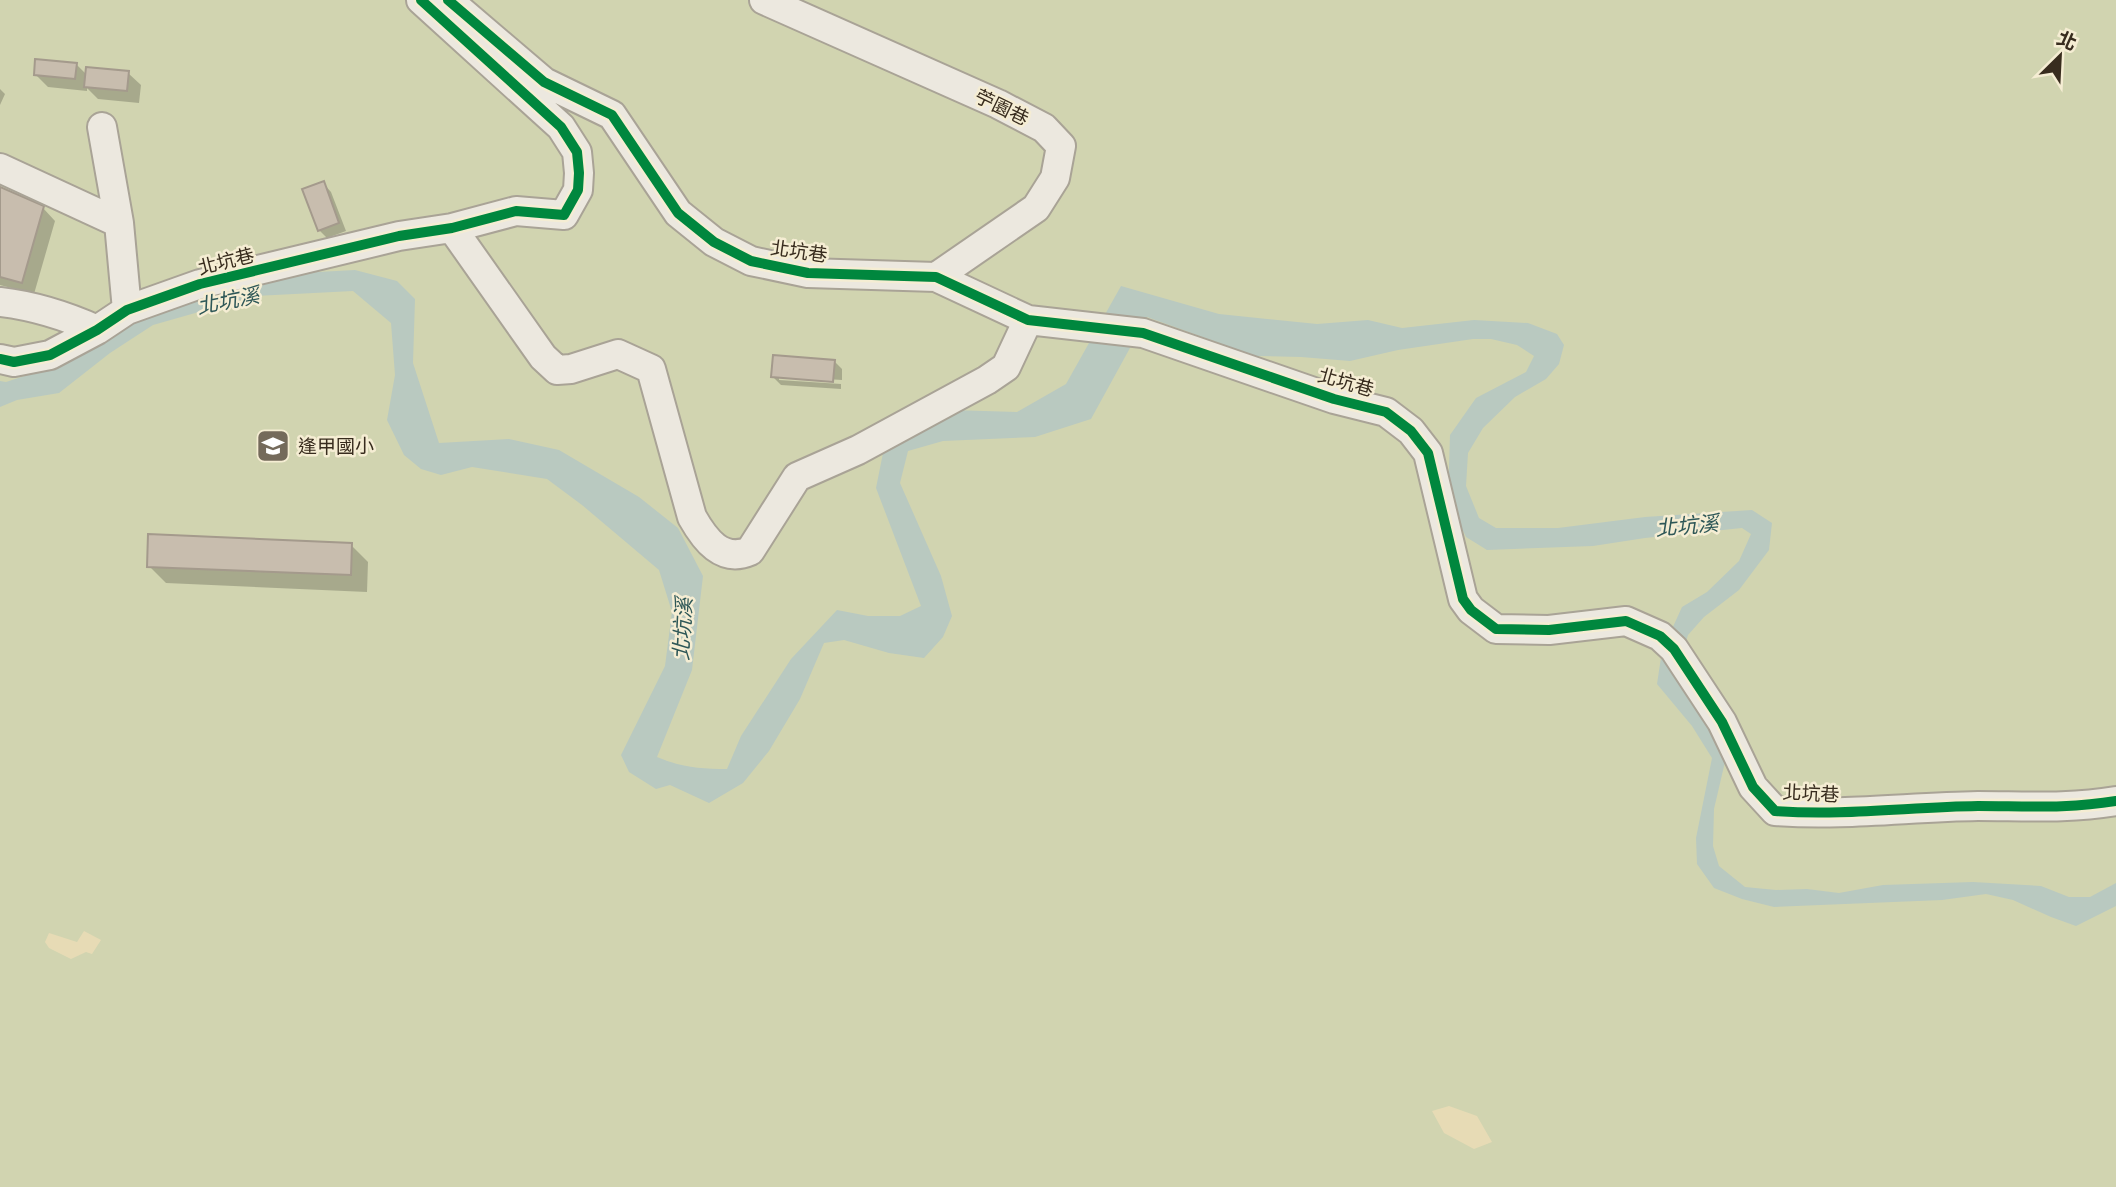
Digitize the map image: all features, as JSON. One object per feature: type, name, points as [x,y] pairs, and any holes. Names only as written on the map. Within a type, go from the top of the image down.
[{"type":"street","name":"北坑巷","points":[[0,359],[14,362],[50,355],[97,330],[127,310],[200,284],[399,236],[452,228],[516,211],[564,215],[578,190],[577,152],[561,127],[421,0]]},
{"type":"street","name":"北坑巷","points":[[448,0],[544,82],[612,115],[678,212],[714,242],[751,261],[808,273],[936,277],[1028,320],[1143,333],[1334,399],[1386,412],[1411,431],[1428,453],[1463,599],[1471,610],[1496,629],[1549,630],[1626,621],[1667,643],[1722,722],[1753,786],[1775,811],[1814,814],[1978,806],[2056,808],[2116,801]]},
{"type":"street","name":"苧園巷","points":[[764,0],[998,104],[1044,128],[1061,146],[1055,178],[1036,208],[936,277]]},
{"type":"street","points":[[102,127],[119,223],[127,310]]},
{"type":"street","points":[[0,168],[119,223]]},
{"type":"street","points":[[452,228],[543,357],[557,370],[571,369],[618,354],[652,369],[692,517],[703,537],[723,553],[742,554],[750,551],[797,477],[858,450],[1006,367],[1028,320]]},
{"type":"street","points":[[0,302],[30,306],[71,318],[97,330]]},
{"type":"green space","points":[[0,0],[2116,0],[2116,1187],[0,1187]]},
{"type":"sand","points":[[84,931],[101,940],[92,954],[86,952],[71,959],[49,948],[45,942],[49,933],[77,942]]},
{"type":"sand","points":[[1449,1106],[1477,1116],[1492,1142],[1474,1149],[1444,1133],[1432,1111]]},
{"type":"water","name":"北坑溪","points":[[355,270],[397,281],[415,299],[413,363],[439,443],[509,439],[559,450],[639,497],[678,528],[703,576],[692,670],[657,757],[691,767],[727,769],[741,736],[791,659],[837,610],[868,616],[900,616],[921,606],[876,488],[884,448],[951,410],[1017,412],[1066,384],[1121,286],[1219,314],[1317,324],[1368,320],[1402,328],[1474,320],[1528,323],[1557,334],[1564,345],[1559,364],[1546,379],[1515,397],[1483,428],[1468,453],[1466,486],[1479,518],[1496,528],[1558,528],[1645,517],[1752,510],[1772,523],[1769,550],[1739,590],[1704,617],[1688,635],[1680,663],[1728,749],[1714,809],[1713,846],[1719,866],[1745,887],[1839,893],[1883,885],[1973,882],[2041,886],[2069,897],[2090,897],[2116,883],[2116,906],[2076,926],[2013,900],[1986,894],[1942,900],[1774,907],[1714,888],[1697,864],[1696,838],[1712,758],[1692,726],[1657,684],[1662,651],[1682,607],[1707,592],[1739,561],[1751,534],[1742,528],[1593,546],[1487,550],[1466,537],[1448,500],[1450,435],[1476,398],[1526,372],[1534,356],[1517,345],[1491,339],[1473,339],[1398,350],[1350,361],[1255,356],[1147,317],[1091,419],[1035,437],[943,441],[908,451],[900,483],[941,576],[952,616],[943,637],[924,658],[889,653],[844,640],[824,643],[800,699],[769,751],[743,783],[709,803],[670,785],[656,789],[629,772],[621,755],[665,666],[672,612],[659,570],[547,479],[472,467],[441,475],[421,469],[404,455],[387,420],[395,375],[391,323],[353,291],[255,296],[153,325],[110,353],[59,393],[17,400],[0,407],[0,381],[6,382],[46,369],[133,319],[262,275]]},
{"type":"building","points":[[35,59],[77,63],[75,79],[34,75]]},
{"type":"building","points":[[86,67],[129,71],[127,91],[84,87]]},
{"type":"building","points":[[324,181],[339,223],[318,231],[302,189]]},
{"type":"building","points":[[0,187],[44,206],[22,283],[0,277]]},
{"type":"building","points":[[773,355],[835,360],[833,382],[771,377]]},
{"type":"building","points":[[148,534],[352,543],[351,575],[147,567]]},
{"type":"cycle path","points":[[0,359],[14,362],[50,355],[97,330],[127,310],[200,284],[399,236],[452,228],[516,211],[564,215],[578,190],[579,173],[577,152],[561,127],[421,0]]},
{"type":"cycle path","points":[[448,0],[544,82],[612,115],[678,213],[714,242],[751,261],[808,273],[936,277],[1028,320],[1143,333],[1334,399],[1386,412],[1411,431],[1428,453],[1463,599],[1471,610],[1496,629],[1549,630],[1626,621],[1660,636],[1674,649],[1722,722],[1753,787],[1775,811],[2064,806],[2116,801]]},
{"type":"place","name":"逢甲國小","points":[[273,446]]}]
